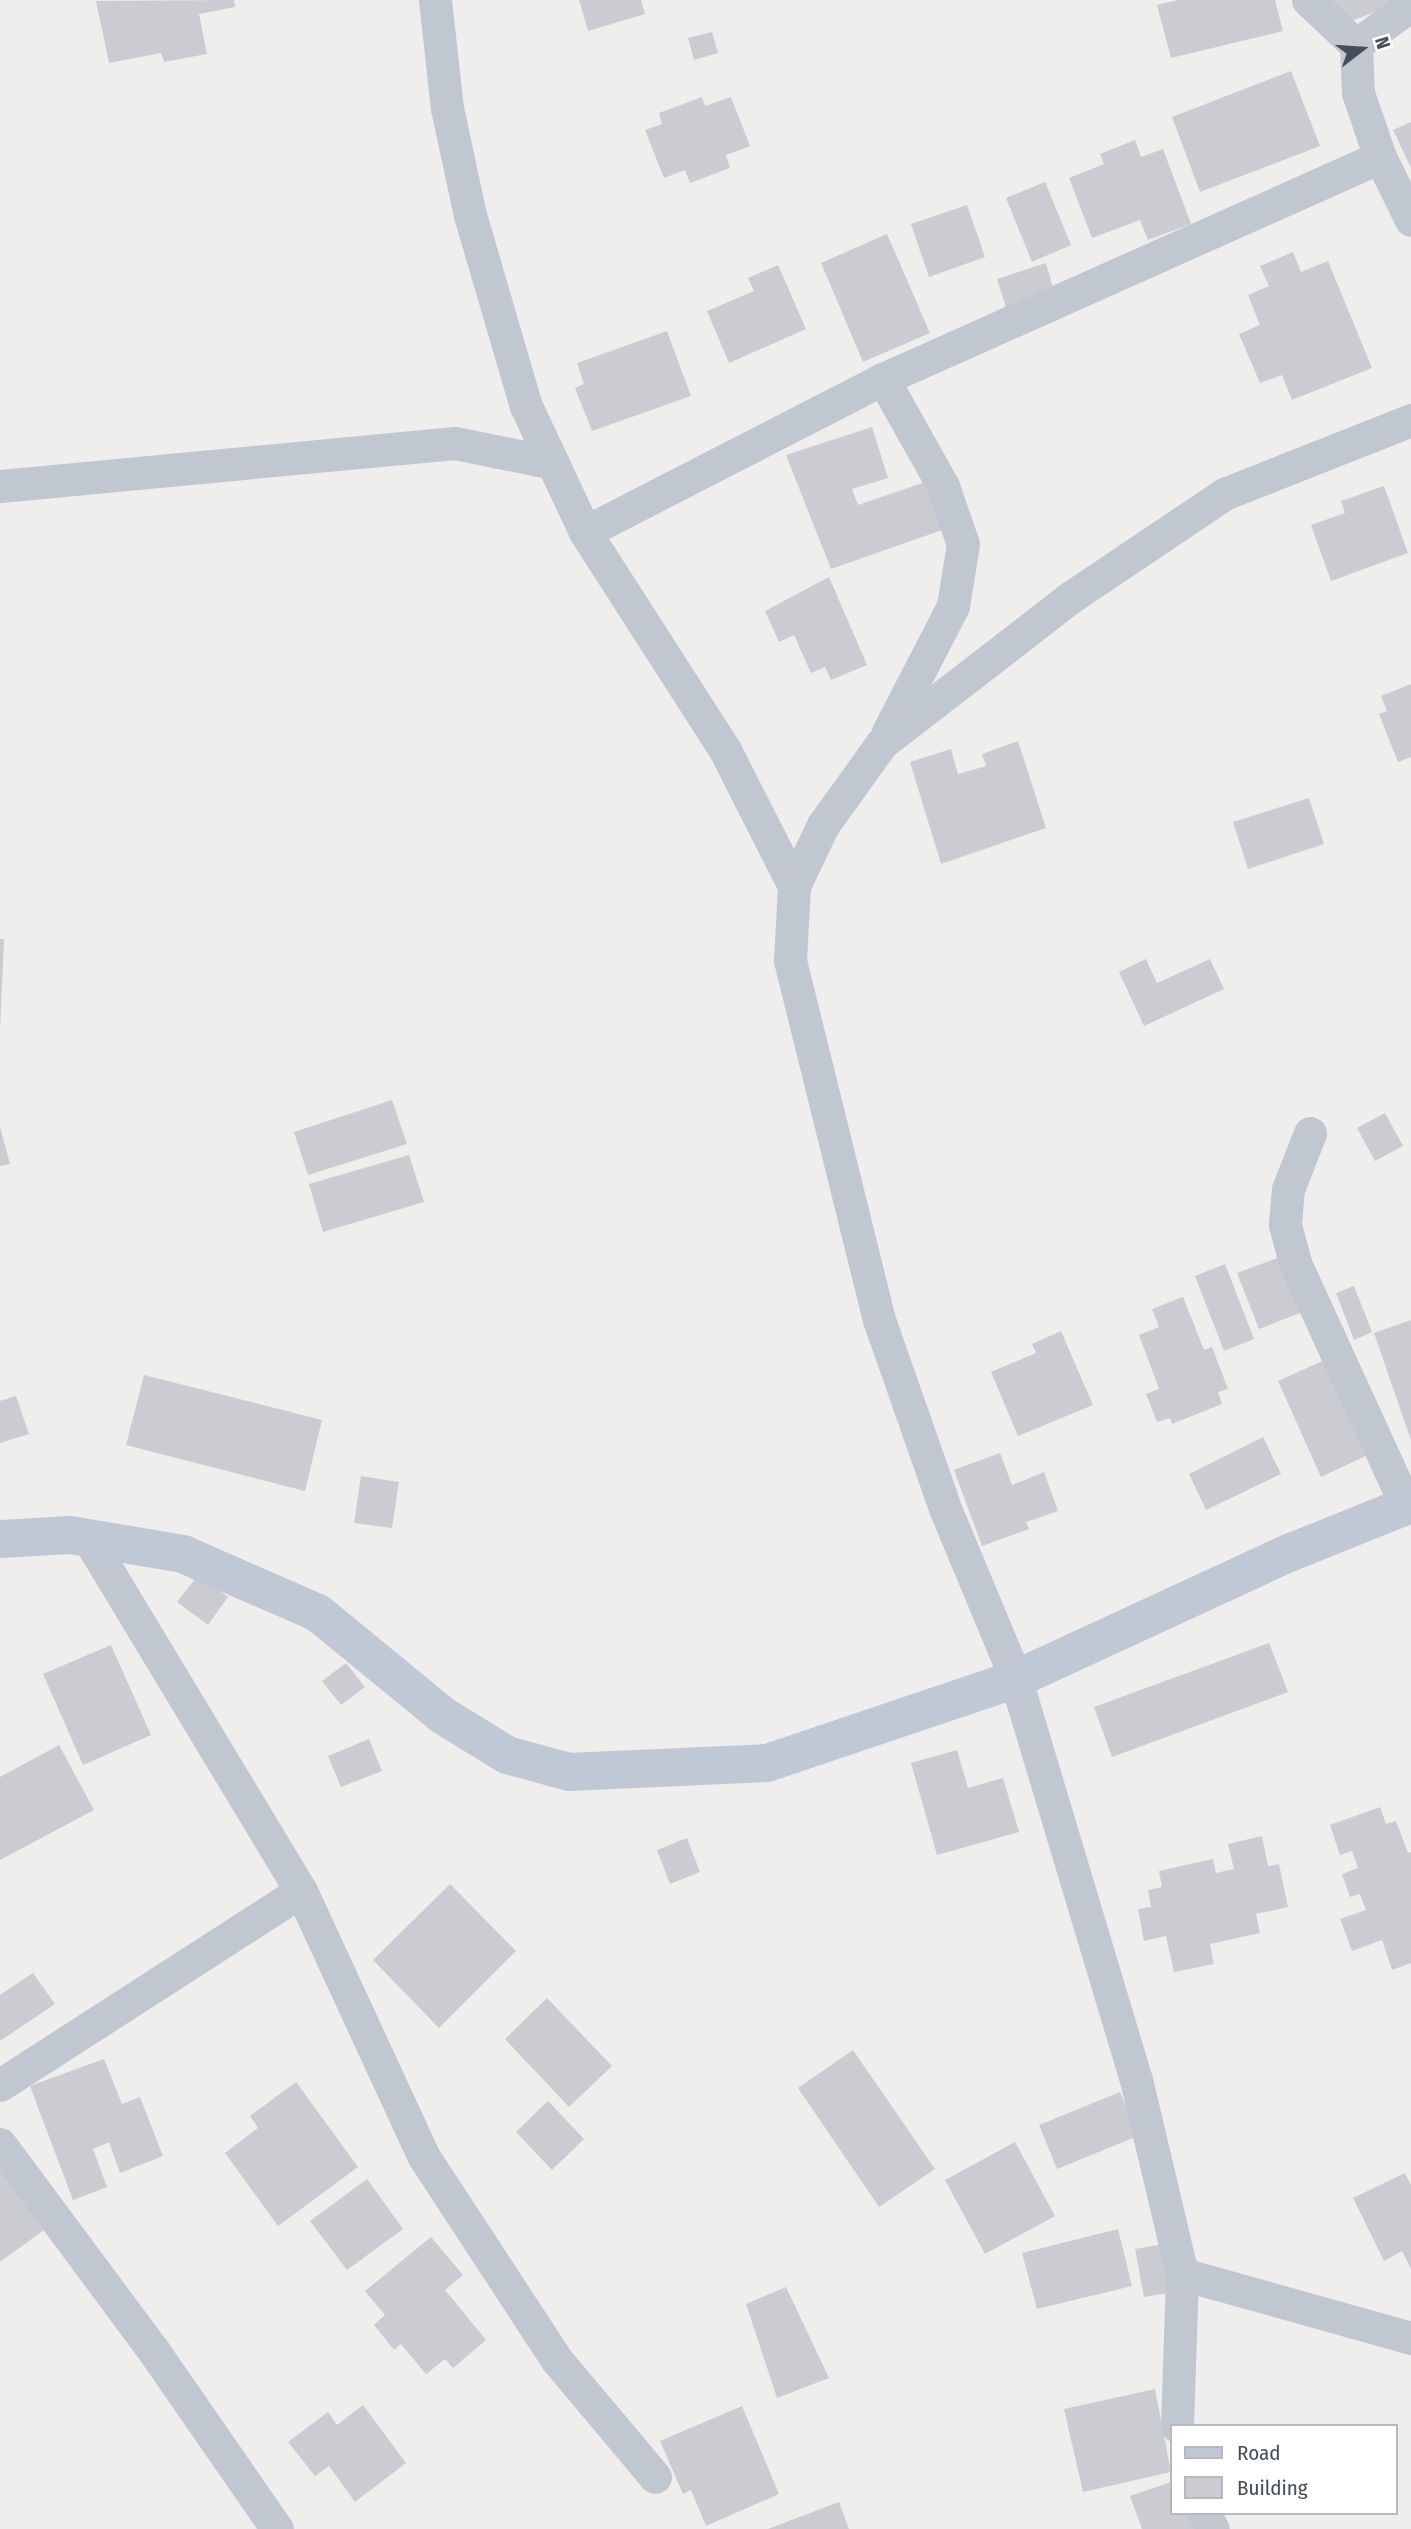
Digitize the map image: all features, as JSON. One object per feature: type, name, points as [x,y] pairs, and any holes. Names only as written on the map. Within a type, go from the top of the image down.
[{"type":"street","points":[[435,0],[447,108],[470,215],[526,406],[584,532],[726,752],[794,886]]},
{"type":"street","points":[[1308,0],[1356,44],[1358,93],[1380,157],[1411,220]]},
{"type":"street","points":[[1356,44],[1411,5]]},
{"type":"street","points":[[584,532],[883,379],[1380,157]]},
{"type":"street","points":[[883,379],[943,486],[962,544],[953,606],[881,743],[823,825],[794,886],[790,960],[879,1320],[946,1511],[1016,1679],[1136,2080],[1182,2274],[1177,2424]]},
{"type":"street","points":[[881,743],[1068,599],[1224,495],[1411,420]]},
{"type":"street","points":[[0,486],[455,443],[553,463]]},
{"type":"street","points":[[0,1539],[88,1538],[183,1554],[318,1613],[442,1715],[507,1755],[569,1772],[767,1763],[1016,1679],[1289,1553],[1409,1505],[1295,1263],[1285,1225],[1288,1189],[1310,1133]]},
{"type":"street","points":[[88,1538],[301,1891],[424,2157],[555,2359],[655,2477]]},
{"type":"street","points":[[0,2085],[301,1891]]},
{"type":"street","points":[[0,2144],[153,2350],[277,2529]]},
{"type":"street","points":[[1182,2274],[1411,2339]]},
{"type":"building","points":[[234,0],[235,7],[199,14],[207,54],[164,62],[161,53],[109,63],[96,1]]},
{"type":"building","points":[[579,0],[641,0],[645,14],[588,31]]},
{"type":"building","points":[[1178,0],[1275,0],[1283,31],[1171,58],[1157,5]]},
{"type":"building","points":[[1331,0],[1391,0],[1393,5],[1341,25]]},
{"type":"building","points":[[712,32],[718,53],[694,60],[688,38]]},
{"type":"building","points":[[1291,71],[1320,146],[1200,192],[1172,117]]},
{"type":"building","points":[[702,97],[705,106],[731,97],[750,146],[726,155],[730,168],[690,183],[685,170],[664,178],[645,130],[662,124],[659,113]]},
{"type":"building","points":[[1411,122],[1411,168],[1393,130]]},
{"type":"building","points":[[1135,140],[1141,157],[1163,149],[1191,224],[1148,240],[1140,220],[1092,238],[1069,178],[1104,164],[1100,154]]},
{"type":"building","points":[[1045,182],[1071,245],[1032,262],[1006,198]]},
{"type":"building","points":[[967,205],[985,257],[929,277],[911,224]]},
{"type":"building","points":[[887,234],[930,333],[863,362],[821,263]]},
{"type":"building","points":[[1293,252],[1301,272],[1328,261],[1372,368],[1292,400],[1282,375],[1260,383],[1239,334],[1260,325],[1248,295],[1269,286],[1260,266]]},
{"type":"building","points":[[1046,263],[1055,295],[1007,311],[997,279]]},
{"type":"building","points":[[778,265],[806,329],[729,363],[707,311],[754,291],[748,278]]},
{"type":"building","points":[[667,331],[691,396],[592,431],[575,388],[584,384],[577,363]]},
{"type":"building","points":[[872,427],[888,478],[852,489],[858,505],[928,481],[945,529],[831,569],[786,455]]},
{"type":"building","points":[[1384,486],[1408,553],[1331,581],[1311,525],[1345,513],[1341,501]]},
{"type":"building","points":[[829,577],[867,665],[831,680],[825,667],[811,673],[794,635],[779,642],[765,611]]},
{"type":"building","points":[[1411,684],[1411,757],[1398,762],[1379,714],[1387,711],[1381,696]]},
{"type":"building","points":[[1018,741],[1046,828],[941,864],[910,762],[951,749],[958,774],[986,766],[982,754]]},
{"type":"building","points":[[1309,798],[1324,844],[1248,869],[1233,822]]},
{"type":"building","points":[[0,939],[4,939],[0,1030]]},
{"type":"building","points":[[1146,959],[1157,983],[1210,959],[1224,989],[1144,1026],[1119,972]]},
{"type":"building","points":[[392,1100],[407,1144],[308,1175],[294,1132]]},
{"type":"building","points":[[1385,1113],[1403,1146],[1375,1161],[1357,1128]]},
{"type":"building","points":[[0,1127],[10,1164],[0,1166]]},
{"type":"building","points":[[409,1155],[424,1202],[323,1232],[309,1184]]},
{"type":"building","points":[[1285,1255],[1305,1311],[1259,1329],[1237,1273]]},
{"type":"building","points":[[1225,1264],[1254,1339],[1224,1351],[1195,1276]]},
{"type":"building","points":[[1354,1286],[1372,1332],[1354,1340],[1336,1293]]},
{"type":"building","points":[[1183,1297],[1204,1350],[1212,1347],[1228,1389],[1218,1392],[1222,1404],[1172,1424],[1170,1418],[1157,1422],[1146,1394],[1159,1389],[1139,1335],[1159,1327],[1152,1309]]},
{"type":"building","points":[[1411,1320],[1411,1440],[1374,1333]]},
{"type":"building","points":[[1061,1331],[1093,1405],[1018,1436],[991,1372],[1036,1353],[1032,1344]]},
{"type":"building","points":[[1329,1358],[1372,1453],[1321,1477],[1278,1381]]},
{"type":"building","points":[[144,1375],[322,1420],[305,1491],[126,1445]]},
{"type":"building","points":[[16,1396],[29,1434],[0,1443],[0,1401]]},
{"type":"building","points":[[1263,1437],[1281,1474],[1206,1510],[1189,1474]]},
{"type":"building","points":[[1000,1453],[1012,1485],[1044,1472],[1058,1511],[1026,1522],[1029,1529],[982,1546],[954,1470]]},
{"type":"building","points":[[361,1476],[399,1482],[392,1528],[354,1523]]},
{"type":"building","points":[[199,1574],[228,1597],[208,1625],[177,1602]]},
{"type":"building","points":[[1269,1643],[1288,1692],[1112,1757],[1094,1707]]},
{"type":"building","points":[[111,1645],[151,1735],[83,1765],[43,1674]]},
{"type":"building","points":[[346,1663],[365,1687],[341,1705],[322,1681]]},
{"type":"building","points":[[369,1739],[382,1771],[341,1787],[328,1756]]},
{"type":"building","points":[[59,1745],[94,1810],[0,1860],[0,1777]]},
{"type":"building","points":[[957,1750],[968,1788],[1003,1778],[1019,1832],[937,1855],[911,1763]]},
{"type":"building","points":[[1380,1807],[1386,1824],[1396,1821],[1408,1853],[1411,1852],[1411,1963],[1392,1970],[1382,1940],[1352,1951],[1340,1919],[1366,1910],[1360,1894],[1350,1897],[1342,1874],[1358,1868],[1352,1851],[1340,1855],[1330,1825]]},
{"type":"building","points":[[1262,1836],[1268,1866],[1279,1864],[1288,1907],[1256,1914],[1260,1933],[1210,1944],[1214,1964],[1174,1972],[1166,1936],[1144,1941],[1138,1909],[1151,1907],[1148,1890],[1162,1887],[1159,1871],[1213,1859],[1216,1873],[1234,1869],[1228,1844]]},
{"type":"building","points":[[687,1838],[700,1872],[670,1884],[657,1850]]},
{"type":"building","points":[[450,1884],[516,1951],[439,2028],[373,1960]]},
{"type":"building","points":[[33,1973],[55,2004],[0,2041],[0,1995]]},
{"type":"building","points":[[547,1998],[612,2066],[569,2107],[505,2039]]},
{"type":"building","points":[[853,2050],[935,2169],[879,2207],[798,2088]]},
{"type":"building","points":[[104,2059],[122,2104],[140,2097],[163,2156],[120,2173],[109,2142],[93,2149],[107,2187],[73,2200],[30,2086]]},
{"type":"building","points":[[296,2082],[358,2167],[278,2226],[225,2153],[258,2128],[250,2116]]},
{"type":"building","points":[[1120,2092],[1138,2136],[1057,2169],[1039,2125]]},
{"type":"building","points":[[548,2101],[584,2139],[552,2170],[516,2132]]},
{"type":"building","points":[[1015,2142],[1055,2216],[985,2254],[945,2180]]},
{"type":"building","points":[[0,2168],[44,2230],[0,2262]]},
{"type":"building","points":[[1405,2173],[1411,2185],[1411,2269],[1402,2251],[1384,2261],[1353,2198]]},
{"type":"building","points":[[367,2179],[403,2229],[347,2270],[310,2221]]},
{"type":"building","points":[[1118,2229],[1132,2286],[1037,2309],[1022,2253]]},
{"type":"building","points":[[431,2237],[463,2275],[445,2290],[486,2340],[453,2368],[445,2359],[426,2374],[401,2344],[394,2350],[374,2325],[385,2315],[365,2291]]},
{"type":"building","points":[[1164,2244],[1173,2292],[1144,2297],[1135,2249]]},
{"type":"building","points":[[786,2287],[829,2378],[777,2398],[746,2304]]},
{"type":"building","points":[[1155,2389],[1170,2472],[1083,2492],[1064,2409]]},
{"type":"building","points":[[363,2405],[406,2463],[355,2502],[329,2466],[315,2476],[288,2442],[328,2412],[337,2425]]},
{"type":"building","points":[[742,2406],[779,2494],[706,2526],[691,2490],[683,2494],[660,2441]]},
{"type":"building","points":[[1170,2482],[1170,2515],[1191,2515],[1196,2529],[1142,2529],[1130,2496]]},
{"type":"building","points":[[839,2502],[849,2529],[768,2529]]}]
